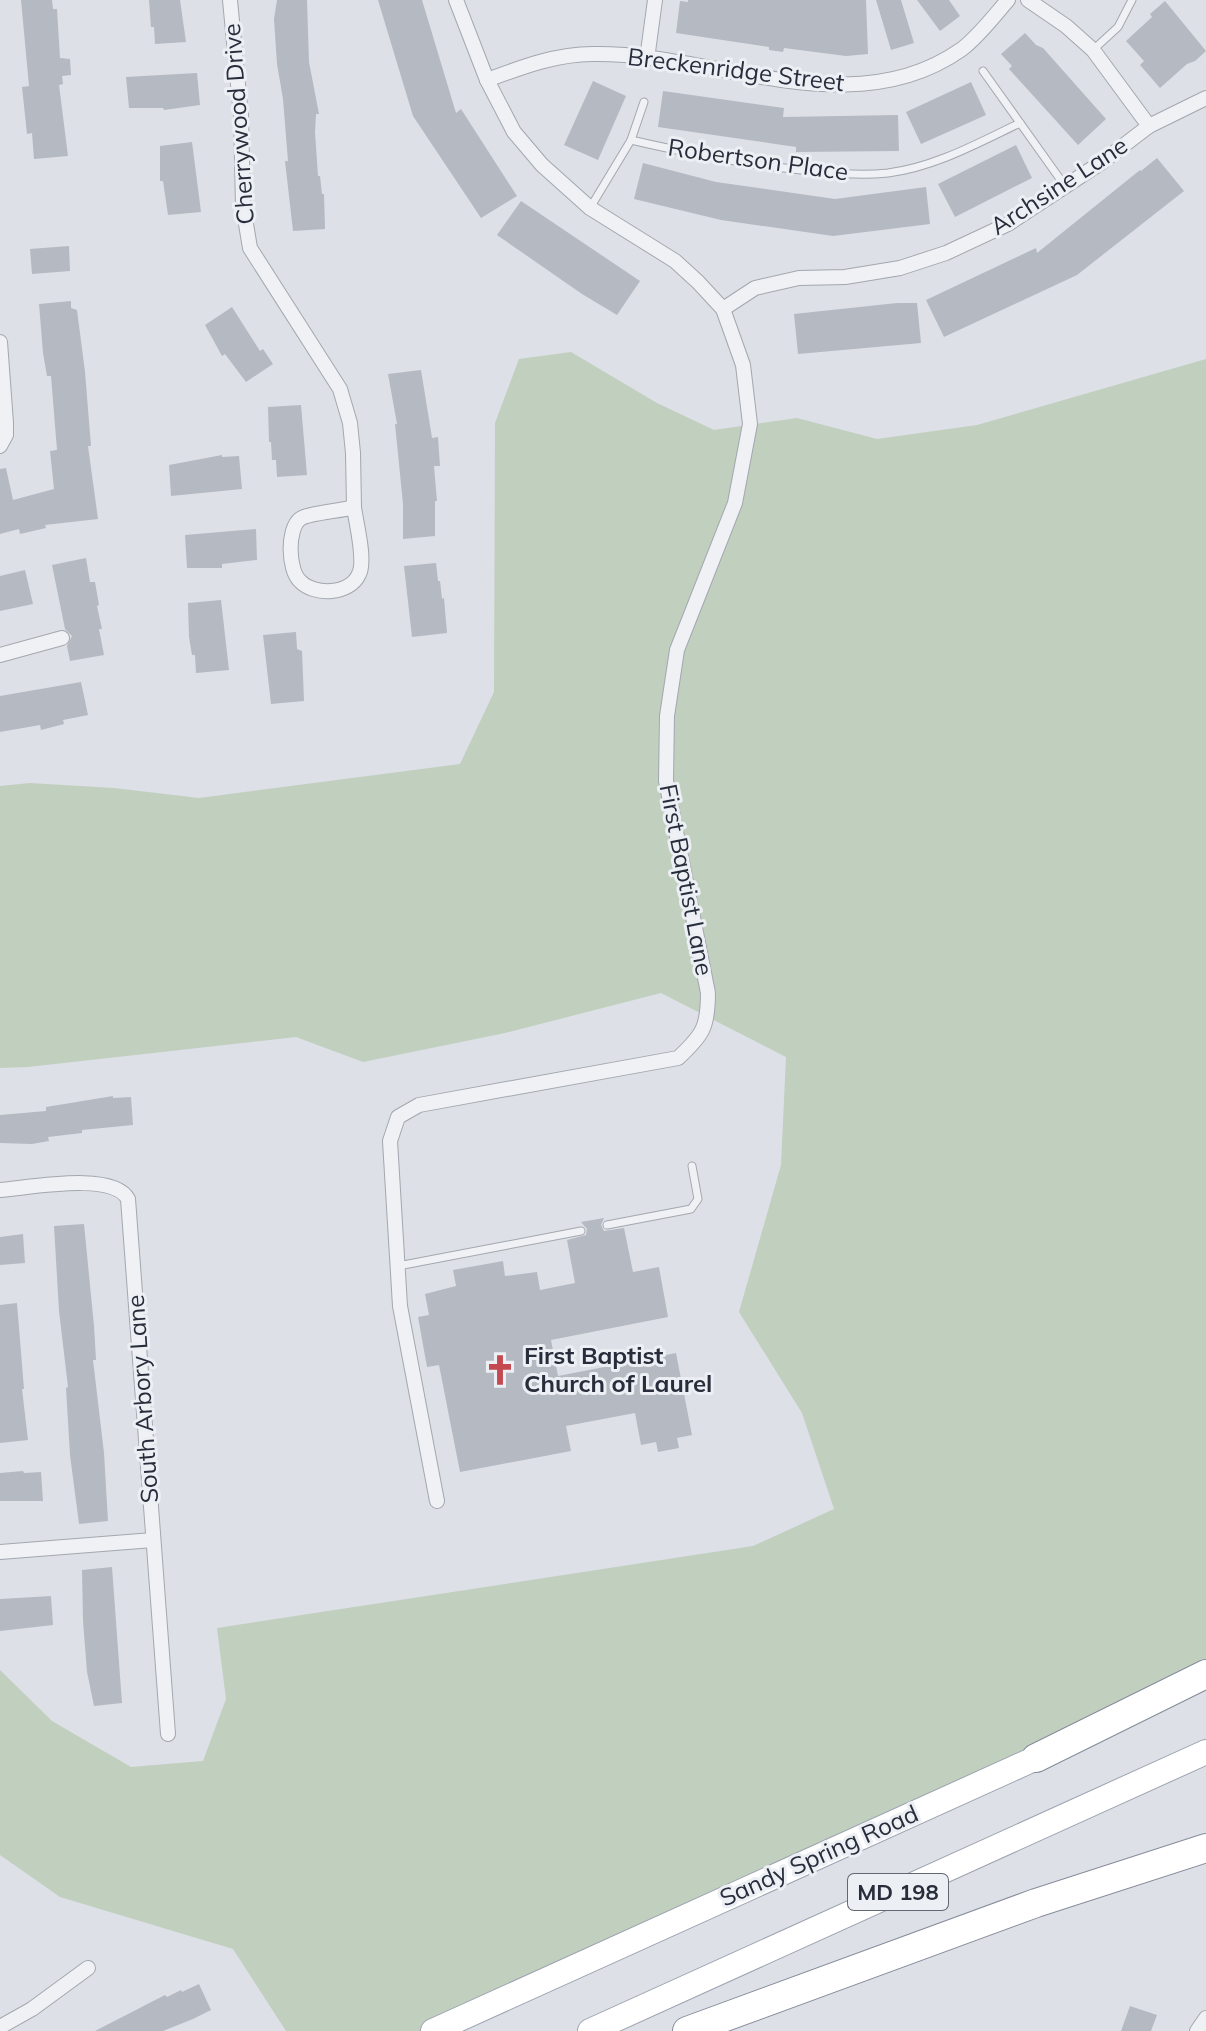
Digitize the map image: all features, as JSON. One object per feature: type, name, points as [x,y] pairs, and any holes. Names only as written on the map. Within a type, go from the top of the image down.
[{"type":"highway","points":[[1036,1758],[1206,1674]]},
{"type":"highway","points":[[687,2031],[1036,1903],[1206,1848]]},
{"type":"main road","name":"Sandy Spring Road","points":[[433,2031],[1206,1682]]},
{"type":"main road","name":"MD 198","points":[[590,2031],[1206,1752]]},
{"type":"street","name":"Cherrywood Drive","points":[[230,0],[241,116],[243,206],[250,248],[340,389],[350,423],[354,507],[362,562],[360,574],[344,588],[329,592],[303,585],[296,577],[291,530],[305,515],[335,513],[354,507]]},
{"type":"street","name":"First Baptist Lane","points":[[437,1501],[400,1306],[390,1141],[398,1117],[419,1105],[678,1058],[699,1039],[708,1019],[708,993],[666,781],[667,716],[677,650],[735,503],[750,424],[743,365],[723,309],[675,261],[590,208],[542,165],[514,132],[487,80],[456,0]]},
{"type":"street","points":[[647,59],[655,0]]},
{"type":"street","name":"Breckenridge Street","points":[[487,80],[555,57],[594,54],[815,83],[870,85],[921,71],[963,48],[1008,0]]},
{"type":"street","points":[[1028,0],[1066,26],[1093,50],[1149,126]]},
{"type":"street","name":"Archsine Lane","points":[[723,309],[755,288],[799,278],[845,277],[900,268],[946,253],[1008,224],[1149,126],[1206,98]]},
{"type":"street","points":[[0,342],[6,423],[6,435],[0,446]]},
{"type":"street","points":[[0,655],[62,638]]},
{"type":"street","name":"South Arbory Lane","points":[[0,1190],[102,1183],[119,1189],[128,1199],[168,1734]]},
{"type":"street","points":[[0,1552],[153,1540]]},
{"type":"street","points":[[0,2027],[32,2009],[88,1968]]},
{"type":"street","points":[[1197,2031],[1206,2018]]},
{"type":"lane","points":[[1093,50],[1118,27],[1132,0]]},
{"type":"lane","points":[[983,71],[1065,186]]},
{"type":"lane","points":[[590,208],[631,140],[644,102]]},
{"type":"lane","name":"Robertson Place","points":[[631,140],[688,154],[781,168],[846,174],[874,173],[924,165],[1020,123]]},
{"type":"lane","points":[[607,1225],[691,1209],[698,1199],[692,1166]]},
{"type":"lane","points":[[398,1266],[581,1231]]},
{"type":"green space","points":[[571,352],[657,403],[714,430],[797,418],[877,439],[977,425],[1206,359],[1206,1674],[433,2031],[286,2031],[233,1949],[60,1897],[0,1855],[0,1670],[52,1721],[131,1767],[203,1761],[226,1699],[217,1628],[753,1546],[834,1509],[802,1413],[739,1312],[781,1165],[786,1057],[661,993],[505,1033],[363,1062],[296,1037],[0,1068],[0,786],[30,783],[114,788],[199,798],[460,764],[494,692],[495,423],[519,359]]},
{"type":"building","points":[[21,0],[52,0],[53,9],[57,9],[60,58],[70,59],[71,75],[62,76],[63,84],[59,85],[68,156],[34,159],[32,133],[27,134],[22,87],[29,86]]},
{"type":"building","points":[[149,0],[180,0],[186,42],[155,44]]},
{"type":"building","points":[[277,0],[307,0],[309,62],[319,114],[316,114],[315,132],[318,176],[324,194],[325,229],[293,231],[285,161],[288,161],[283,99],[277,64],[274,19]]},
{"type":"building","points":[[378,0],[422,0],[456,113],[461,109],[517,196],[481,218],[413,116]]},
{"type":"building","points":[[866,0],[868,54],[846,56],[784,48],[783,52],[769,50],[769,47],[676,33],[680,1]]},
{"type":"building","points":[[876,0],[901,0],[914,43],[891,50]]},
{"type":"building","points":[[917,0],[949,0],[960,16],[940,31]]},
{"type":"building","points":[[1165,1],[1206,51],[1160,88],[1140,65],[1144,61],[1126,41]]},
{"type":"building","points":[[1025,33],[1043,48],[1106,119],[1078,145],[1009,69],[1012,66],[1001,54]]},
{"type":"building","points":[[197,73],[200,105],[164,110],[129,108],[126,77]]},
{"type":"building","points":[[593,81],[626,96],[598,160],[564,145]]},
{"type":"building","points":[[971,82],[986,115],[921,144],[906,112]]},
{"type":"building","points":[[663,91],[784,108],[783,117],[898,115],[899,151],[796,152],[796,147],[658,127]]},
{"type":"building","points":[[192,142],[201,212],[168,215],[163,181],[160,181],[160,146]]},
{"type":"building","points":[[1016,145],[1032,178],[955,217],[938,184]]},
{"type":"building","points":[[1157,158],[1184,191],[1077,275],[944,337],[926,300],[1036,248],[1037,253]]},
{"type":"building","points":[[643,163],[716,182],[835,199],[926,187],[930,224],[833,236],[721,220],[634,199]]},
{"type":"building","points":[[521,201],[640,281],[617,315],[497,235]]},
{"type":"building","points":[[69,246],[70,271],[32,274],[30,249]]},
{"type":"building","points":[[71,301],[71,308],[77,310],[85,372],[91,446],[88,446],[98,519],[45,525],[46,528],[20,534],[19,529],[0,534],[0,469],[6,468],[13,500],[54,489],[50,451],[57,450],[51,376],[47,376],[43,353],[39,304]]},
{"type":"building","points":[[917,303],[921,343],[798,354],[794,314]]},
{"type":"building","points":[[232,307],[260,351],[263,349],[273,364],[246,382],[225,354],[222,356],[205,325]]},
{"type":"building","points":[[421,370],[432,438],[438,437],[440,466],[434,466],[437,501],[435,536],[403,539],[397,424],[388,374]]},
{"type":"building","points":[[301,405],[307,475],[277,477],[276,460],[272,460],[269,442],[268,407]]},
{"type":"building","points":[[222,455],[239,456],[242,489],[171,496],[169,465]]},
{"type":"building","points":[[256,529],[257,560],[222,564],[222,568],[187,568],[185,535]]},
{"type":"building","points":[[86,558],[90,582],[95,582],[104,655],[70,661],[67,646],[72,636],[65,629],[52,565]]},
{"type":"building","points":[[436,563],[444,598],[447,633],[412,637],[404,566]]},
{"type":"building","points":[[25,570],[33,604],[0,611],[0,576]]},
{"type":"building","points":[[221,600],[229,670],[196,673],[195,655],[192,655],[189,637],[188,603]]},
{"type":"building","points":[[296,632],[297,649],[302,651],[304,701],[271,704],[263,635]]},
{"type":"building","points":[[81,682],[88,715],[63,720],[64,724],[41,730],[40,725],[0,732],[0,696]]},
{"type":"building","points":[[113,1096],[131,1097],[133,1125],[82,1130],[82,1133],[48,1137],[49,1141],[32,1144],[0,1143],[0,1115],[46,1111],[46,1107]]},
{"type":"building","points":[[604,1218],[601,1225],[604,1231],[624,1228],[633,1272],[659,1267],[668,1317],[551,1340],[558,1376],[676,1353],[692,1435],[677,1438],[679,1448],[658,1452],[656,1442],[641,1445],[635,1413],[566,1426],[571,1451],[460,1472],[439,1365],[427,1367],[418,1317],[429,1315],[425,1294],[456,1286],[453,1270],[503,1261],[505,1276],[537,1272],[540,1290],[575,1283],[567,1240],[586,1235],[587,1229],[581,1222]]},
{"type":"building","points":[[84,1224],[108,1521],[79,1524],[70,1455],[68,1387],[54,1226]]},
{"type":"building","points":[[23,1234],[25,1263],[0,1265],[0,1237]]},
{"type":"building","points":[[17,1303],[28,1440],[0,1443],[0,1305]]},
{"type":"building","points":[[41,1472],[43,1501],[0,1501],[0,1473]]},
{"type":"building","points":[[112,1567],[122,1703],[94,1706],[87,1672],[82,1570]]},
{"type":"building","points":[[51,1596],[53,1625],[0,1631],[0,1599]]},
{"type":"building","points":[[199,1984],[211,2010],[193,2019],[163,2031],[95,2031],[165,1995],[167,1997]]},
{"type":"building","points":[[1130,2006],[1157,2015],[1151,2031],[1121,2031]]},
{"type":"place","name":"First Baptist Church of Laurel","points":[[500,1370]]}]
